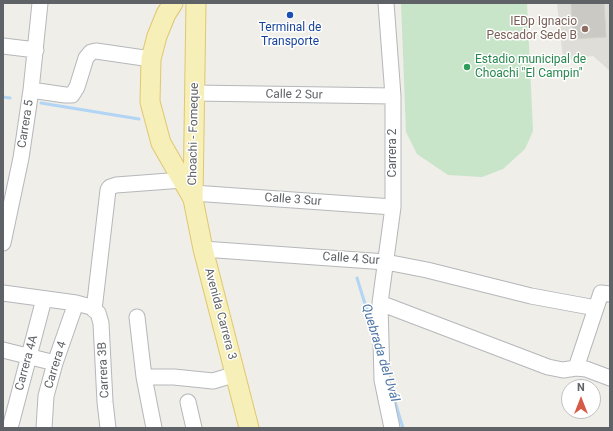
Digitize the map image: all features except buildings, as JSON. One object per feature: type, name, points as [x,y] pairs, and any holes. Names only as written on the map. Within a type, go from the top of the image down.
[{"type":"main road","name":"Choachi - Fomeque","points":[[173,3],[166,14],[157,36],[151,59],[150,102],[161,143],[190,191]]},
{"type":"main road","name":"Choachi - Fomeque","points":[[190,191],[196,3]]},
{"type":"main road","name":"Avenida Carrera 3","points":[[190,191],[203,249],[249,428]]},
{"type":"street","name":"Carrera 5","points":[[3,243],[21,158],[36,50],[40,3]]},
{"type":"street","name":"Carrera 2","points":[[386,3],[393,96],[393,207],[380,303],[382,380],[392,428]]},
{"type":"street","points":[[3,46],[36,50]]},
{"type":"street","points":[[31,90],[65,95],[72,94],[77,87],[86,58],[91,52],[96,51],[151,59]]},
{"type":"street","name":"Calle 2 Sur","points":[[194,94],[393,96]]},
{"type":"street","name":"Calle 3 Sur","points":[[96,312],[108,190],[110,187],[116,185],[393,207]]},
{"type":"street","name":"Calle 4 Sur","points":[[203,249],[386,262],[427,270],[531,296],[596,308]]},
{"type":"street","points":[[3,293],[76,303],[91,307],[96,312]]},
{"type":"street","points":[[576,368],[596,308],[606,293]]},
{"type":"street","name":"Carrera 4A","points":[[10,428],[44,299]]},
{"type":"street","name":"Carrera 4","points":[[44,428],[46,396],[55,363],[76,303]]},
{"type":"street","points":[[380,303],[548,368],[563,370],[576,368],[586,369],[610,378]]},
{"type":"street","name":"Carrera 3B","points":[[96,312],[101,323],[105,402],[108,428]]},
{"type":"street","points":[[137,317],[144,377],[154,428]]},
{"type":"street","points":[[3,350],[55,363]]},
{"type":"street","points":[[144,377],[174,377],[213,381],[236,374]]},
{"type":"street","points":[[188,402],[194,428]]},
{"type":"shaded area","name":"IEDp Ignacio Pescador Sede B","points":[[557,3],[610,3],[610,71],[593,56],[563,60]]},
{"type":"green space","name":"Estadio municipal de Choachi \"El Campin\"","points":[[401,3],[527,3],[533,131],[525,149],[503,169],[482,177],[448,175],[417,154],[406,132]]},
{"type":"waterway","name":"Quebrada del Uvál","points":[[3,97],[10,98]]},
{"type":"waterway","name":"Quebrada del Uvál","points":[[41,103],[139,119]]},
{"type":"waterway","name":"Quebrada del Uvál","points":[[357,278],[374,333]]},
{"type":"waterway","name":"Quebrada del Uvál","points":[[392,392],[403,428]]},
{"type":"place","name":"Terminal de Transporte","points":[[290,15]]},
{"type":"place","name":"IEDp Ignacio Pescador Sede B","points":[[585,29]]},
{"type":"place","name":"Estadio municipal de Choachi \"El Campin\"","points":[[467,67]]}]
